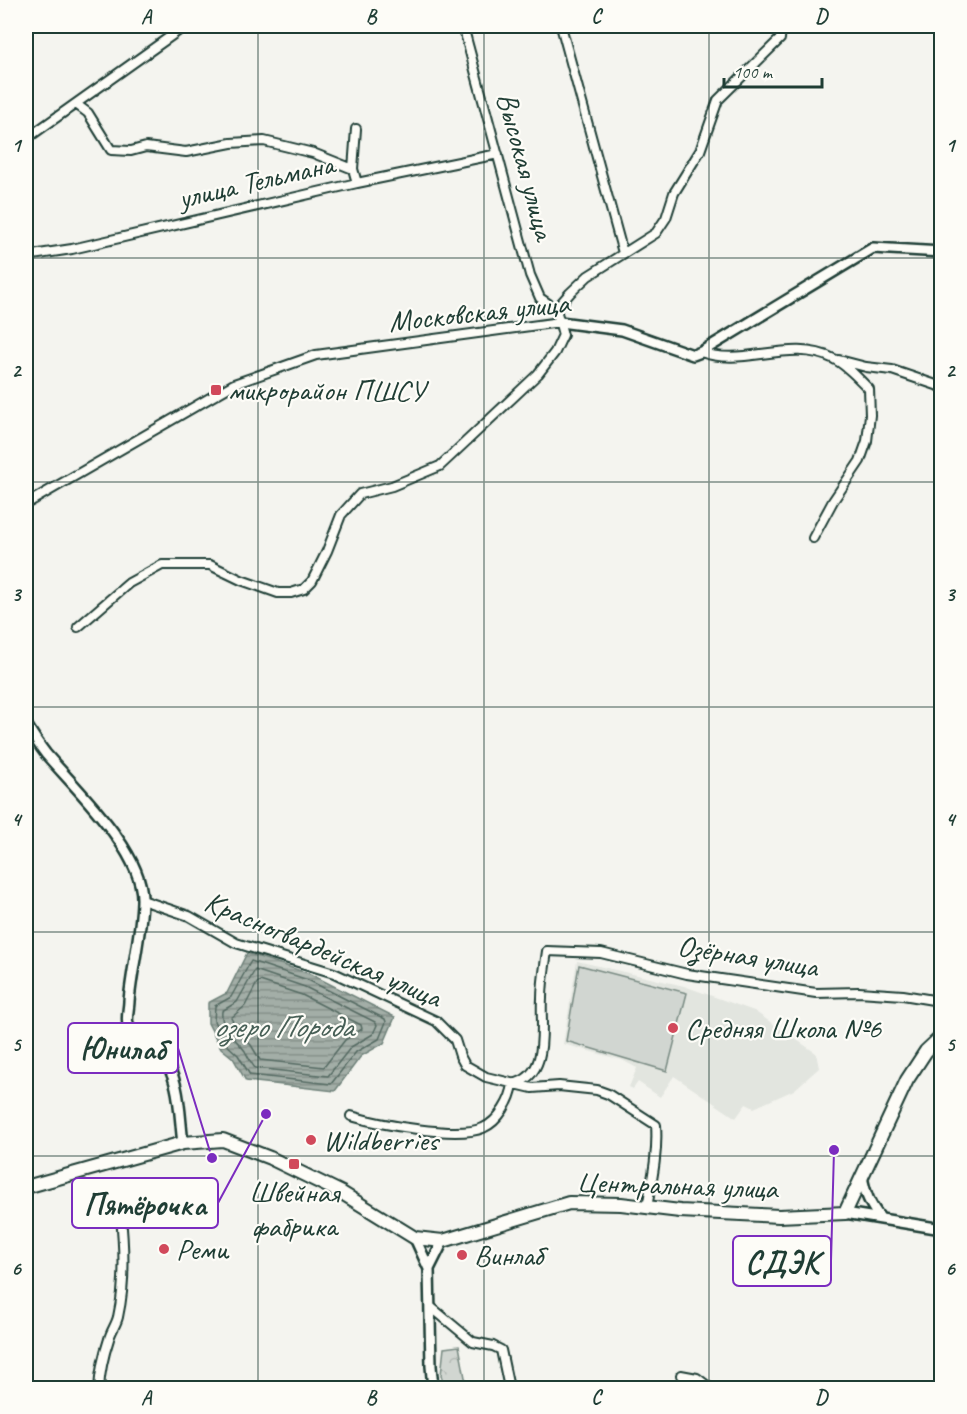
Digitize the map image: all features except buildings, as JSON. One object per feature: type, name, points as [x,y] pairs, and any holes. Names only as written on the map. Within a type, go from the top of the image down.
[{"type":"main road","points":[[845,1213],[907,1080],[926,1051],[942,1036]]},
{"type":"main road","points":[[26,1187],[183,1143],[223,1140],[270,1158],[342,1192],[415,1238]]},
{"type":"main road","name":"Центральная улица","points":[[415,1238],[443,1241],[569,1203],[778,1216],[845,1213]]},
{"type":"street","points":[[26,139],[185,26]]},
{"type":"street","name":"Высокая улица","points":[[464,26],[530,275],[540,298],[556,309]]},
{"type":"street","points":[[561,26],[623,253]]},
{"type":"street","points":[[78,627],[129,584],[162,565],[210,565],[241,580],[278,593],[291,594],[304,589],[312,581],[327,551],[341,515],[360,494],[392,486],[440,466],[538,374],[555,352],[563,335],[556,309],[588,276],[656,233],[666,218],[674,193],[700,151],[718,100],[780,39],[781,26]]},
{"type":"street","points":[[76,104],[88,113],[111,150],[131,151],[146,147],[186,152],[231,143],[264,141],[313,153],[353,169]]},
{"type":"street","points":[[356,129],[353,169],[357,183]]},
{"type":"street","name":"улица Тельмана","points":[[26,256],[72,249],[357,183],[498,154]]},
{"type":"street","points":[[701,352],[873,248],[942,252]]},
{"type":"street","name":"Московская улица","points":[[26,504],[234,384],[316,355],[560,322],[622,330],[693,355],[701,352]]},
{"type":"street","points":[[701,352],[720,357],[797,350],[818,353],[866,367],[892,370],[942,387]]},
{"type":"street","points":[[813,538],[833,501],[860,461],[867,441],[870,415],[869,389],[835,359]]},
{"type":"street","points":[[26,724],[44,751],[107,824],[125,850],[140,881],[142,900],[130,987],[128,1024],[136,1035],[162,1057],[172,1073],[183,1143]]},
{"type":"street","name":"Красногвардейская улица","points":[[142,900],[189,916],[236,943],[334,973],[436,1021],[455,1040],[465,1065],[486,1077],[532,1088],[559,1086],[597,1090],[608,1094],[656,1125],[657,1141],[647,1207]]},
{"type":"street","name":"Озёрная улица","points":[[513,1084],[524,1082],[532,1075],[541,1050],[542,1000],[547,951],[601,953],[687,974],[816,993],[859,992],[903,995],[933,1000],[942,1006]]},
{"type":"street","points":[[351,1116],[368,1121],[446,1132],[466,1132],[484,1128],[496,1118],[508,1101],[513,1084]]},
{"type":"street","points":[[862,1175],[869,1204],[881,1219]]},
{"type":"street","points":[[99,1389],[107,1347],[117,1320],[123,1287],[124,1240],[120,1207]]},
{"type":"street","name":"Центральная улица","points":[[845,1213],[942,1230]]},
{"type":"street","points":[[415,1238],[429,1269],[433,1389]]},
{"type":"street","points":[[429,1269],[443,1241]]},
{"type":"street","points":[[431,1307],[473,1342],[501,1350],[509,1389]]},
{"type":"street","points":[[681,1376],[698,1378],[710,1389]]},
{"type":"shaded area","name":"Средняя Школа №6","points":[[577,961],[684,986],[754,1011],[816,1053],[819,1068],[794,1090],[754,1108],[746,1104],[736,1118],[674,1076],[660,1097],[638,1082],[633,1089],[629,1087],[637,1068],[622,1060],[563,1044]]},
{"type":"green space","points":[[579,965],[687,993],[667,1071],[566,1041]]},
{"type":"green space","points":[[459,1346],[467,1388],[445,1388],[441,1375],[444,1348]]},
{"type":"water","name":"озеро Порода","points":[[247,953],[310,974],[395,1017],[384,1043],[361,1056],[335,1091],[246,1081],[233,1058],[221,1048],[208,1023],[208,1003],[227,993]]},
{"type":"place","name":"микрорайон ПШСУ","points":[[216,390]]},
{"type":"place","name":"Средняя Школа №6","points":[[673,1028]]},
{"type":"place","name":"Пятёрочка","points":[[266,1114]]},
{"type":"place","name":"Wildberries","points":[[311,1140]]},
{"type":"place","name":"СДЭК","points":[[834,1150]]},
{"type":"place","name":"Юнилаб","points":[[212,1158]]},
{"type":"place","name":"Швейная фабрика","points":[[294,1164]]},
{"type":"place","name":"Реми","points":[[164,1249]]},
{"type":"place","name":"Винлаб","points":[[462,1255]]}]
